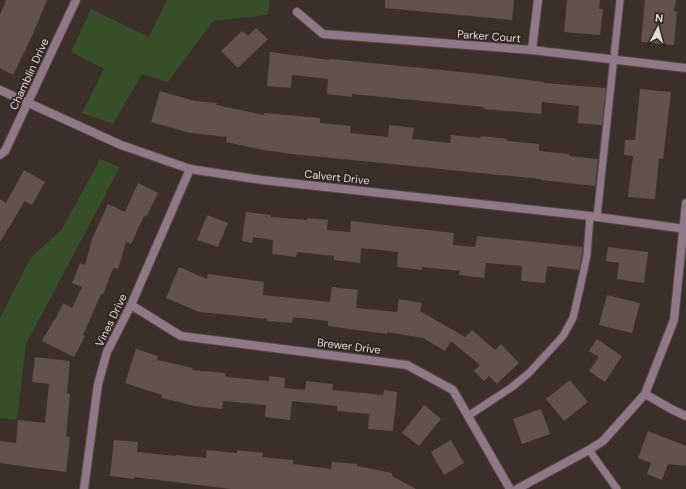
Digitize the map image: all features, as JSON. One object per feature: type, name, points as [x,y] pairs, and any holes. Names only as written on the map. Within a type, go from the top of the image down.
[{"type":"street","name":"Chamblin Drive","points":[[0,156],[5,151],[76,0]]},
{"type":"street","points":[[532,50],[538,0]]},
{"type":"street","name":"Parker Court","points":[[297,12],[323,34],[532,50],[686,68]]},
{"type":"street","name":"Calvert Drive","points":[[0,90],[121,145],[190,169],[262,180],[593,217],[685,229]]},
{"type":"street","name":"Vines Drive","points":[[84,489],[98,384],[107,352],[131,305],[190,169]]},
{"type":"street","points":[[517,489],[603,441],[645,394],[674,320],[685,229],[686,203]]},
{"type":"street","name":"Brewer Drive","points":[[131,305],[181,336],[407,365],[453,390],[510,489]]},
{"type":"street","points":[[645,394],[686,416]]},
{"type":"lane","points":[[468,416],[512,387],[529,373],[563,336],[573,318],[587,255],[593,217],[614,60],[620,0]]},
{"type":"lane","points":[[589,450],[617,489]]},
{"type":"green space","points":[[167,0],[270,0],[267,15],[213,21],[168,82],[142,74],[113,124],[82,113],[104,69],[71,52],[91,9],[149,37]]},
{"type":"green space","points":[[100,159],[120,167],[26,344],[17,420],[0,418],[0,318],[31,257],[61,231]]},
{"type":"building","points":[[6,0],[47,0],[33,34],[13,75],[0,68],[0,15]]},
{"type":"building","points":[[385,0],[514,0],[512,20],[385,8]]},
{"type":"building","points":[[567,0],[600,0],[599,9],[603,9],[600,35],[564,32]]},
{"type":"building","points":[[645,0],[676,0],[674,11],[677,12],[674,45],[641,42]]},
{"type":"building","points":[[256,28],[268,39],[238,68],[221,51],[242,31],[248,36]]},
{"type":"building","points":[[270,52],[330,60],[481,74],[544,83],[606,88],[602,125],[578,123],[579,106],[542,102],[541,114],[352,94],[352,97],[327,94],[328,79],[292,75],[291,88],[267,86]]},
{"type":"building","points":[[640,89],[671,92],[663,159],[659,158],[655,199],[628,197],[633,156],[624,155],[625,140],[635,140]]},
{"type":"building","points":[[160,91],[195,101],[217,103],[216,105],[264,115],[264,113],[320,118],[320,123],[351,126],[350,133],[388,137],[389,125],[414,128],[412,139],[450,143],[451,135],[481,138],[481,136],[507,139],[507,141],[539,144],[539,151],[598,159],[595,186],[541,179],[292,154],[263,150],[226,142],[227,137],[190,133],[151,122]]},
{"type":"building","points":[[24,170],[45,182],[32,205],[25,201],[0,242],[0,199],[6,203]]},
{"type":"building","points":[[138,183],[158,193],[146,217],[144,216],[131,244],[126,242],[118,269],[113,268],[103,295],[101,294],[83,335],[85,336],[74,357],[42,341],[55,320],[63,303],[72,308],[82,287],[72,283],[80,263],[85,265],[92,239],[108,204],[125,212]]},
{"type":"building","points":[[246,212],[271,215],[271,217],[328,220],[327,230],[350,232],[351,221],[454,233],[453,245],[475,247],[477,236],[583,247],[579,270],[547,266],[545,283],[521,281],[522,266],[486,263],[484,278],[459,275],[460,271],[422,267],[422,270],[397,267],[398,252],[361,248],[360,263],[334,260],[334,256],[297,252],[296,257],[272,254],[273,240],[253,237],[252,243],[242,241]]},
{"type":"building","points":[[207,215],[228,223],[218,247],[197,240]]},
{"type":"building","points":[[608,247],[648,252],[644,283],[617,279],[619,263],[606,261]]},
{"type":"building","points":[[179,267],[207,279],[208,274],[264,282],[263,295],[330,302],[332,287],[358,290],[356,308],[397,312],[399,299],[422,303],[420,311],[465,337],[472,330],[495,350],[501,344],[519,363],[497,384],[489,376],[484,381],[474,371],[480,365],[451,341],[445,351],[423,338],[387,332],[387,334],[328,326],[328,321],[293,317],[292,323],[199,312],[166,298]]},
{"type":"building","points":[[607,295],[640,303],[632,333],[599,325]]},
{"type":"building","points":[[597,339],[622,356],[605,382],[589,371],[599,357],[589,351]]},
{"type":"building","points":[[136,349],[158,356],[157,360],[193,368],[192,370],[225,373],[225,377],[269,381],[269,376],[285,378],[284,388],[305,390],[306,381],[333,384],[332,390],[383,395],[384,390],[397,392],[393,431],[368,429],[369,414],[337,411],[337,406],[292,401],[290,420],[265,417],[266,405],[223,401],[222,409],[195,406],[162,398],[162,395],[125,383]]},
{"type":"building","points":[[35,357],[70,361],[67,393],[70,394],[66,436],[70,437],[66,472],[0,463],[0,441],[16,443],[18,420],[45,423],[49,384],[32,382]]},
{"type":"building","points":[[570,380],[588,402],[564,421],[546,399]]},
{"type":"building","points":[[424,405],[441,419],[419,446],[402,433]]},
{"type":"building","points":[[541,409],[550,434],[522,444],[513,419]]},
{"type":"building","points":[[648,431],[686,446],[686,466],[668,464],[662,480],[647,474],[651,463],[638,458]]},
{"type":"building","points":[[114,440],[138,442],[137,452],[176,456],[206,458],[207,450],[237,453],[237,450],[263,453],[262,457],[293,460],[293,464],[331,469],[332,462],[357,464],[357,466],[392,473],[392,476],[416,489],[231,489],[134,477],[134,479],[110,476]]},
{"type":"building","points":[[451,440],[464,463],[444,475],[431,452]]}]
